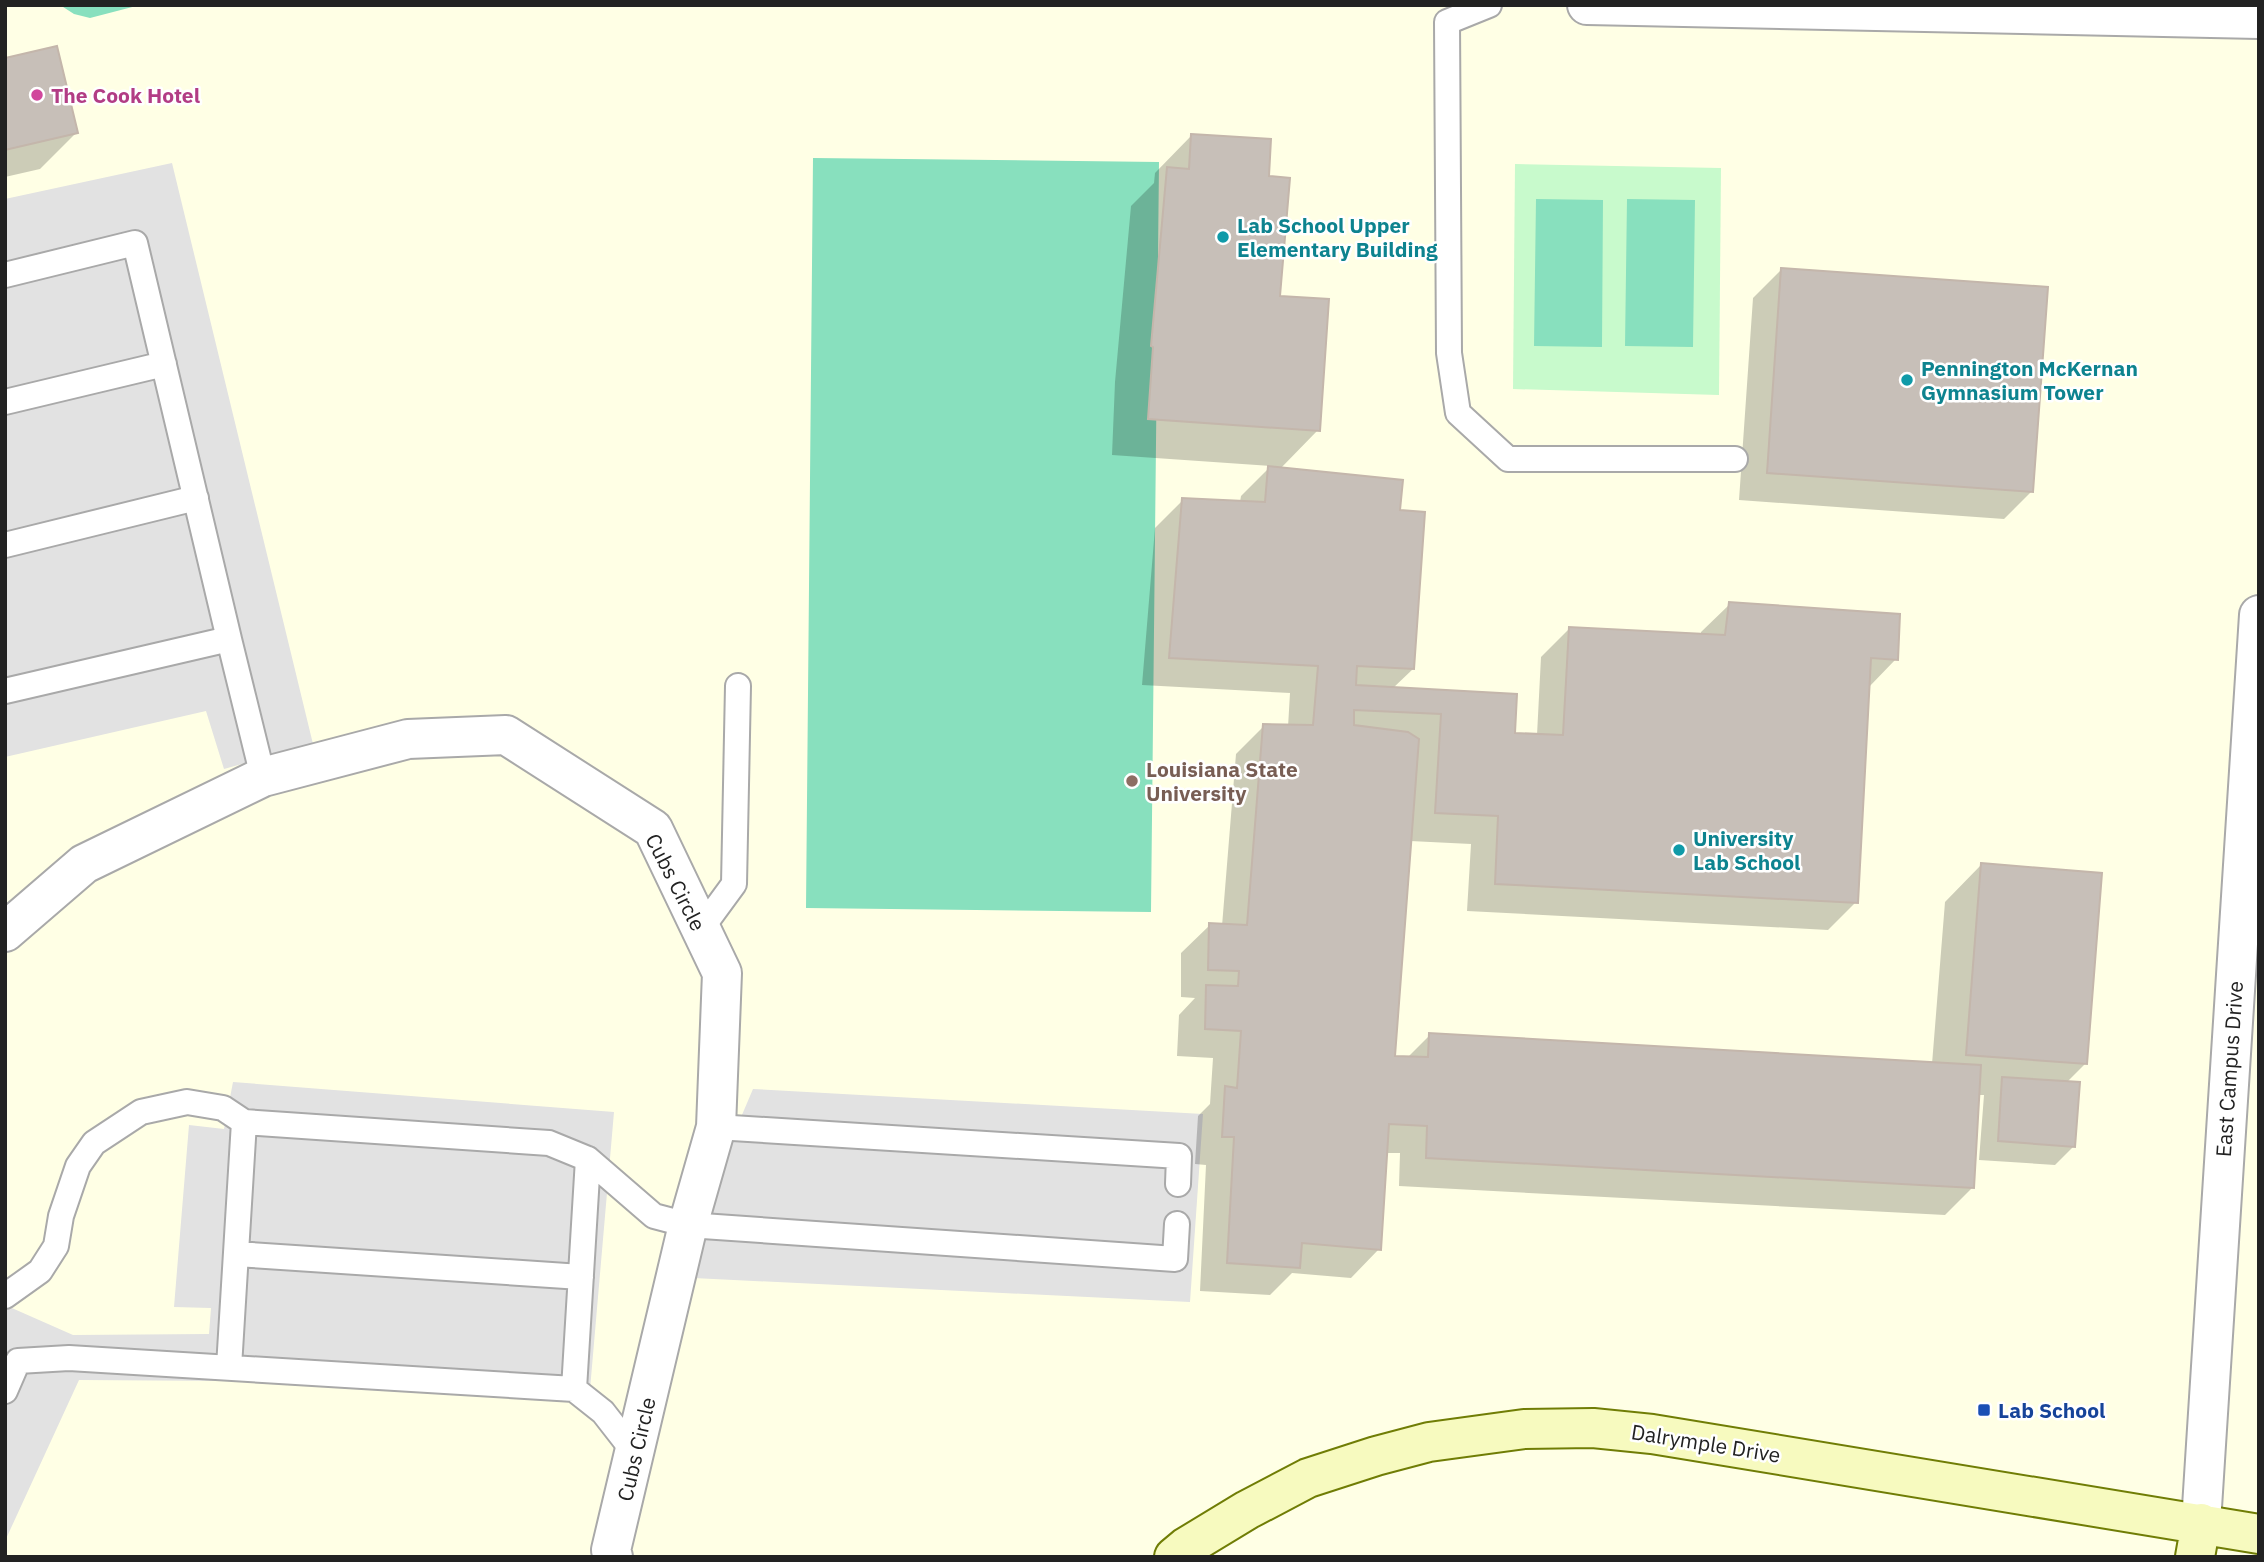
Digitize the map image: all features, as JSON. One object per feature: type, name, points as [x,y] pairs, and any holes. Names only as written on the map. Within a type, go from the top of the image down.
[{"type":"street","points":[[1587,5],[2102,11],[2259,19]]},
{"type":"street","name":"East Campus Drive","points":[[2198,1540],[2259,615]]},
{"type":"street","name":"Cubs Circle","points":[[5,932],[85,864],[263,777],[408,739],[506,735],[653,829],[722,973],[716,1127],[688,1226],[611,1550],[613,1557]]},
{"type":"street","name":"Dalrymple Drive","points":[[1174,1557],[1247,1510],[1308,1478],[1429,1442],[1524,1429],[1593,1428],[1652,1434],[2198,1540],[2259,1534]]},
{"type":"lane","points":[[1489,5],[1447,22],[1449,353],[1458,413],[1508,459],[1735,459]]},
{"type":"lane","points":[[5,275],[135,243],[263,777]]},
{"type":"lane","points":[[5,402],[164,364]]},
{"type":"lane","points":[[5,545],[196,498]]},
{"type":"lane","points":[[5,691],[229,639]]},
{"type":"lane","points":[[701,929],[734,884],[738,686]]},
{"type":"lane","points":[[5,1296],[40,1271],[56,1246],[61,1216],[78,1166],[94,1143],[141,1112],[187,1102],[223,1108],[244,1122],[550,1143],[588,1159],[654,1216],[688,1226],[1175,1259],[1177,1224]]},
{"type":"lane","points":[[229,1367],[244,1122]]},
{"type":"lane","points":[[716,1127],[1179,1156],[1178,1184]]},
{"type":"lane","points":[[574,1389],[588,1159]]},
{"type":"lane","points":[[236,1254],[581,1277]]},
{"type":"lane","points":[[5,1391],[18,1361],[69,1358],[574,1389],[603,1412],[635,1453]]},
{"type":"shaded area","name":"Louisiana State University","points":[[5,5],[2259,5],[2259,1557],[5,1557]]},
{"type":"shaded area","points":[[172,163],[313,744],[224,769],[206,711],[5,757],[5,199]]},
{"type":"shaded area","points":[[233,1082],[614,1112],[589,1401],[226,1381],[79,1380],[5,1541],[5,1305],[73,1335],[209,1334],[211,1308],[174,1307],[189,1125],[224,1129]]},
{"type":"shaded area","points":[[753,1089],[1203,1114],[1190,1302],[673,1277]]},
{"type":"green space","points":[[60,5],[140,5],[90,18],[74,14]]},
{"type":"green space","points":[[813,158],[1159,162],[1151,912],[806,908]]},
{"type":"green space","points":[[1515,164],[1721,168],[1719,395],[1513,389]]},
{"type":"green space","points":[[1536,199],[1603,200],[1602,347],[1534,346]]},
{"type":"green space","points":[[1627,199],[1695,200],[1693,347],[1625,346]]},
{"type":"building","name":"The Cook Hotel","points":[[57,46],[78,133],[5,150],[5,58]]},
{"type":"building","name":"Lab School Upper Elementary Building","points":[[1191,134],[1271,139],[1269,176],[1290,178],[1280,296],[1329,299],[1320,431],[1148,419],[1151,346],[1167,167],[1189,169]]},
{"type":"building","name":"Pennington McKernan Gymnasium Tower","points":[[1781,268],[2048,287],[2033,492],[1767,473]]},
{"type":"building","name":"University Lab School","points":[[1268,466],[1403,480],[1400,510],[1425,512],[1414,669],[1357,666],[1356,685],[1517,694],[1515,733],[1563,735],[1569,627],[1725,635],[1729,602],[1900,614],[1898,660],[1871,658],[1858,903],[1495,884],[1498,816],[1435,813],[1441,714],[1354,710],[1354,725],[1408,732],[1419,739],[1395,1056],[1428,1057],[1429,1033],[1981,1065],[1974,1188],[1426,1158],[1427,1126],[1389,1124],[1381,1250],[1302,1243],[1300,1268],[1227,1263],[1234,1137],[1222,1137],[1225,1086],[1237,1088],[1241,1031],[1205,1029],[1206,985],[1238,986],[1239,971],[1208,970],[1209,923],[1247,925],[1263,724],[1313,725],[1318,666],[1169,658],[1182,498],[1265,502]]},
{"type":"building","points":[[1981,863],[2102,873],[2087,1064],[1966,1055]]},
{"type":"building","points":[[2002,1077],[2080,1082],[2075,1147],[1998,1141]]},
{"type":"place","name":"The Cook Hotel","points":[[37,95]]},
{"type":"place","name":"Lab School Upper Elementary Building","points":[[1223,237]]},
{"type":"place","name":"Pennington McKernan Gymnasium Tower","points":[[1907,380]]},
{"type":"place","name":"Louisiana State University","points":[[1132,781]]},
{"type":"place","name":"University Lab School","points":[[1679,850]]},
{"type":"place","name":"Lab School","points":[[1984,1410]]}]
